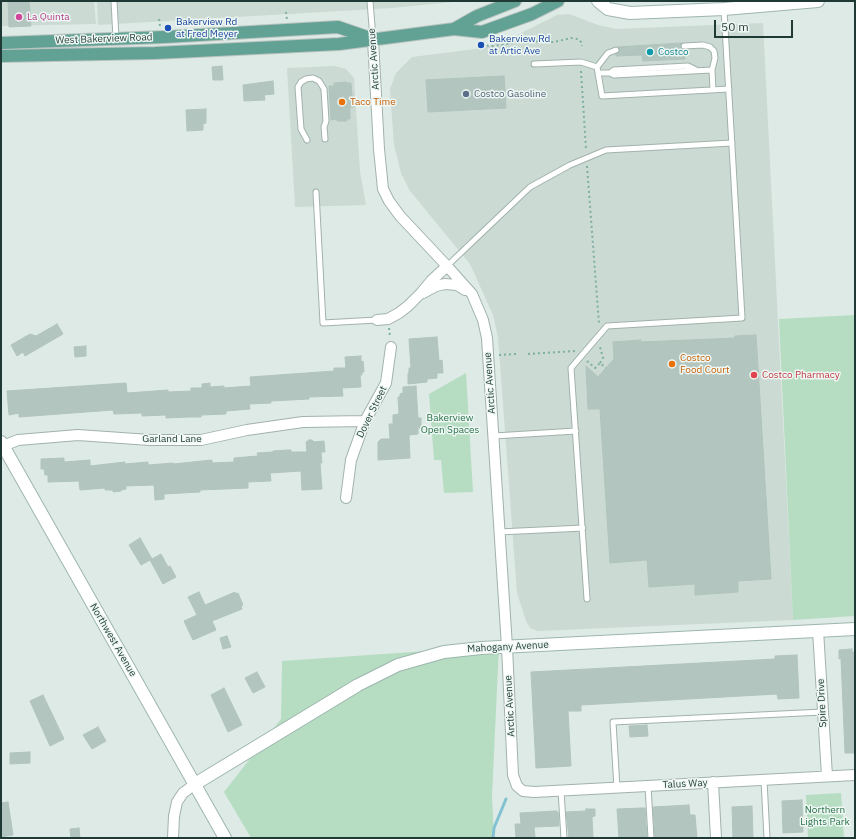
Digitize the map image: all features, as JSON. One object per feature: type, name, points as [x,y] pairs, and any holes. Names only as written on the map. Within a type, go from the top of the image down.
[{"type":"main road","name":"West Bakerview Road","points":[[454,29],[501,4],[515,1]]},
{"type":"main road","name":"West Bakerview Road","points":[[1,56],[155,53],[309,46],[339,44],[454,29],[482,32],[532,14],[558,1]]},
{"type":"main road","name":"West Bakerview Road","points":[[1,43],[116,39],[338,27],[373,40]]},
{"type":"main road","points":[[43,55],[71,47],[109,45],[116,39]]},
{"type":"street","points":[[598,1],[608,9],[630,13],[724,9],[818,1]]},
{"type":"street","name":"Arctic Avenue","points":[[373,40],[383,189],[389,201],[400,216],[472,294],[483,320],[487,338],[507,647],[513,775],[517,786]]},
{"type":"street","points":[[377,320],[388,319],[399,313],[421,294],[431,281],[447,266]]},
{"type":"street","points":[[421,294],[436,286],[445,284],[457,284],[472,294]]},
{"type":"street","name":"Dover Street","points":[[346,498],[351,460],[365,421],[386,382],[391,348]]},
{"type":"street","name":"Garland Lane","points":[[2,444],[18,440],[78,435],[150,440],[201,440],[247,430],[303,422],[365,421]]},
{"type":"street","name":"Northwest Avenue","points":[[2,444],[225,838]]},
{"type":"street","name":"Mahogany Avenue","points":[[195,784],[353,688],[398,664],[444,652],[507,647],[855,629]]},
{"type":"street","name":"Spire Drive","points":[[818,630],[827,776]]},
{"type":"street","name":"Talus Way","points":[[517,786],[523,791],[561,791],[855,775]]},
{"type":"street","points":[[713,782],[716,838]]},
{"type":"street","points":[[173,838],[174,816],[177,802],[183,793],[195,784]]},
{"type":"lane","points":[[114,1],[116,39]]},
{"type":"lane","name":"Arctic Avenue","points":[[370,1],[373,40]]},
{"type":"lane","points":[[587,599],[571,368],[607,326],[742,318],[724,9]]},
{"type":"lane","points":[[684,46],[703,45],[710,47],[714,51],[715,58],[712,70],[713,90]]},
{"type":"lane","points":[[616,50],[608,53],[597,67],[602,96],[729,89]]},
{"type":"lane","points":[[534,64],[581,62],[597,67]]},
{"type":"lane","points":[[598,74],[610,73],[614,75],[712,70]]},
{"type":"lane","points":[[307,140],[301,129],[298,87],[301,82],[306,79],[313,78],[319,81],[324,88],[326,121],[324,127],[325,139]]},
{"type":"lane","points":[[447,266],[530,187],[570,165],[606,150],[732,143]]},
{"type":"lane","points":[[316,192],[324,323],[377,320]]},
{"type":"lane","points":[[494,436],[576,431]]},
{"type":"lane","points":[[499,532],[583,528]]},
{"type":"lane","points":[[617,788],[613,722],[823,712]]},
{"type":"lane","points":[[764,780],[767,838]]},
{"type":"lane","points":[[648,786],[651,838]]},
{"type":"lane","points":[[561,791],[564,838]]},
{"type":"path","points":[[286,12],[287,22]]},
{"type":"path","points":[[159,19],[160,28]]},
{"type":"path","points":[[483,42],[488,46],[493,46],[525,41],[554,42],[571,38],[578,39],[582,46]]},
{"type":"path","points":[[581,70],[586,149]]},
{"type":"path","points":[[587,165],[599,324]]},
{"type":"path","points":[[388,319],[391,348]]},
{"type":"path","points":[[587,361],[595,368],[600,363],[604,358],[600,347]]},
{"type":"path","points":[[528,354],[575,351]]},
{"type":"path","points":[[499,356],[516,354]]},
{"type":"path","points":[[600,363],[606,368]]},
{"type":"shaded area","points":[[1,1],[94,1],[96,24],[1,26]]},
{"type":"shaded area","points":[[97,1],[463,1],[392,8],[98,25]]},
{"type":"shaded area","points":[[569,14],[598,25],[616,29],[763,23],[793,620],[538,631],[530,628],[526,621],[517,593],[498,337],[493,315],[470,264],[410,191],[401,173],[394,145],[390,89],[396,73],[412,57],[483,48],[511,38],[557,15]]},
{"type":"shaded area","points":[[335,66],[346,69],[354,78],[360,172],[366,205],[295,207],[287,68]]},
{"type":"green space","points":[[855,315],[855,616],[793,620],[779,319]]},
{"type":"green space","name":"Bakerview Open Spaces","points":[[466,373],[473,492],[444,493],[441,460],[434,460],[429,394]]},
{"type":"green space","points":[[499,646],[492,796],[494,838],[251,838],[224,792],[281,719],[282,661]]},
{"type":"green space","name":"Northern Lights Park","points":[[841,793],[844,838],[808,838],[806,795]]},
{"type":"building","name":"La Quinta","points":[[8,1],[29,1],[31,26],[9,27]]},
{"type":"building","name":"Costco","points":[[681,43],[680,47],[684,50],[685,59],[643,61],[642,55],[616,56],[616,54],[620,51],[618,47]]},
{"type":"building","points":[[222,66],[223,80],[213,80],[212,67]]},
{"type":"building","name":"Costco Gasoline","points":[[504,76],[506,108],[428,112],[426,80]]},
{"type":"building","points":[[273,81],[274,94],[264,95],[265,100],[244,101],[243,85]]},
{"type":"building","name":"Taco Time","points":[[334,83],[351,83],[353,96],[354,107],[350,107],[350,119],[346,119],[347,121],[337,121],[337,119],[331,120],[329,86],[334,86]]},
{"type":"building","points":[[206,109],[206,123],[203,124],[203,130],[187,131],[186,110]]},
{"type":"building","points":[[57,324],[63,334],[25,356],[23,352],[17,356],[11,345],[30,334],[36,336]]},
{"type":"building","points":[[756,335],[771,579],[738,581],[738,592],[695,595],[695,584],[649,587],[647,560],[610,563],[600,409],[588,409],[586,366],[598,377],[614,359],[613,342],[735,338],[735,336]]},
{"type":"building","points":[[437,337],[439,361],[442,360],[443,373],[437,373],[437,378],[427,379],[427,382],[408,384],[408,373],[409,368],[411,368],[409,339]]},
{"type":"building","points":[[86,346],[86,356],[75,357],[74,347]]},
{"type":"building","points":[[361,356],[364,372],[360,375],[361,387],[342,388],[343,396],[309,397],[309,399],[249,404],[250,409],[226,411],[226,414],[201,415],[201,417],[166,418],[166,415],[142,416],[142,413],[114,414],[113,410],[19,417],[19,413],[9,415],[7,391],[126,383],[127,393],[168,390],[168,392],[191,391],[191,388],[202,388],[202,384],[210,383],[210,387],[224,386],[224,388],[251,386],[250,377],[334,371],[334,368],[346,368],[345,357]]},
{"type":"building","points":[[416,386],[418,418],[421,418],[421,428],[418,428],[418,434],[409,435],[410,458],[378,460],[378,442],[381,439],[390,439],[389,424],[393,424],[393,415],[399,414],[398,397],[400,397],[400,394],[403,393],[403,387]]},
{"type":"building","points":[[309,440],[314,442],[324,441],[325,452],[321,452],[322,463],[320,463],[322,489],[302,490],[301,471],[270,473],[271,481],[248,482],[248,488],[200,490],[200,492],[164,494],[164,499],[155,500],[154,485],[126,486],[126,489],[113,492],[113,490],[105,490],[105,488],[80,490],[79,481],[48,482],[48,475],[45,475],[44,469],[41,469],[41,459],[64,458],[64,462],[90,460],[90,466],[125,462],[125,464],[148,462],[148,465],[212,460],[212,463],[234,462],[234,458],[258,456],[257,453],[287,450],[291,450],[291,452],[307,452],[306,442]]},
{"type":"building","points":[[140,538],[152,559],[161,554],[168,567],[170,566],[176,577],[163,584],[150,560],[141,565],[129,545]]},
{"type":"building","points":[[199,592],[205,605],[235,592],[236,594],[238,593],[243,605],[241,606],[242,609],[212,621],[216,630],[193,640],[184,621],[197,615],[188,597]]},
{"type":"building","points":[[227,636],[231,647],[223,649],[220,638]]},
{"type":"building","points":[[852,649],[852,652],[855,652],[855,753],[845,753],[841,658],[839,659],[839,650]]},
{"type":"building","points":[[797,655],[799,698],[778,699],[777,694],[581,705],[581,711],[568,711],[571,766],[536,768],[531,672],[775,659],[775,656]]},
{"type":"building","points":[[257,672],[265,687],[253,693],[245,678]]},
{"type":"building","points":[[224,688],[242,725],[228,732],[211,695]]},
{"type":"building","points":[[43,695],[64,739],[50,746],[30,701]]},
{"type":"building","points":[[647,725],[648,736],[630,737],[629,726]]},
{"type":"building","points":[[98,727],[106,741],[92,749],[83,735]]},
{"type":"building","points":[[30,752],[30,763],[10,764],[10,753]]},
{"type":"building","points":[[802,800],[803,832],[783,833],[782,801]]},
{"type":"building","points":[[8,802],[13,835],[1,837],[1,803]]},
{"type":"building","points":[[689,805],[690,815],[695,815],[697,838],[655,838],[653,807]]},
{"type":"building","points":[[752,806],[753,838],[733,838],[732,807]]},
{"type":"building","points":[[645,808],[647,838],[619,838],[617,809]]},
{"type":"building","points":[[586,809],[595,809],[595,816],[592,817],[593,838],[569,838],[566,812],[586,811]]},
{"type":"building","points":[[558,812],[559,826],[534,827],[535,838],[516,838],[515,824],[521,824],[520,813]]},
{"type":"building","points":[[79,828],[80,838],[71,838],[70,829]]},
{"type":"waterway","points":[[493,838],[494,828],[506,799]]},
{"type":"place","name":"La Quinta","points":[[19,17]]},
{"type":"place","name":"Bakerview Rd at Fred Meyer","points":[[168,28]]},
{"type":"place","name":"Bakerview Rd at Artic Ave","points":[[481,45]]},
{"type":"place","name":"Costco","points":[[650,52]]},
{"type":"place","name":"Costco Gasoline","points":[[466,94]]},
{"type":"place","name":"Taco Time","points":[[342,102]]},
{"type":"place","name":"Costco Food Court","points":[[672,364]]},
{"type":"place","name":"Costco Pharmacy","points":[[754,375]]}]
